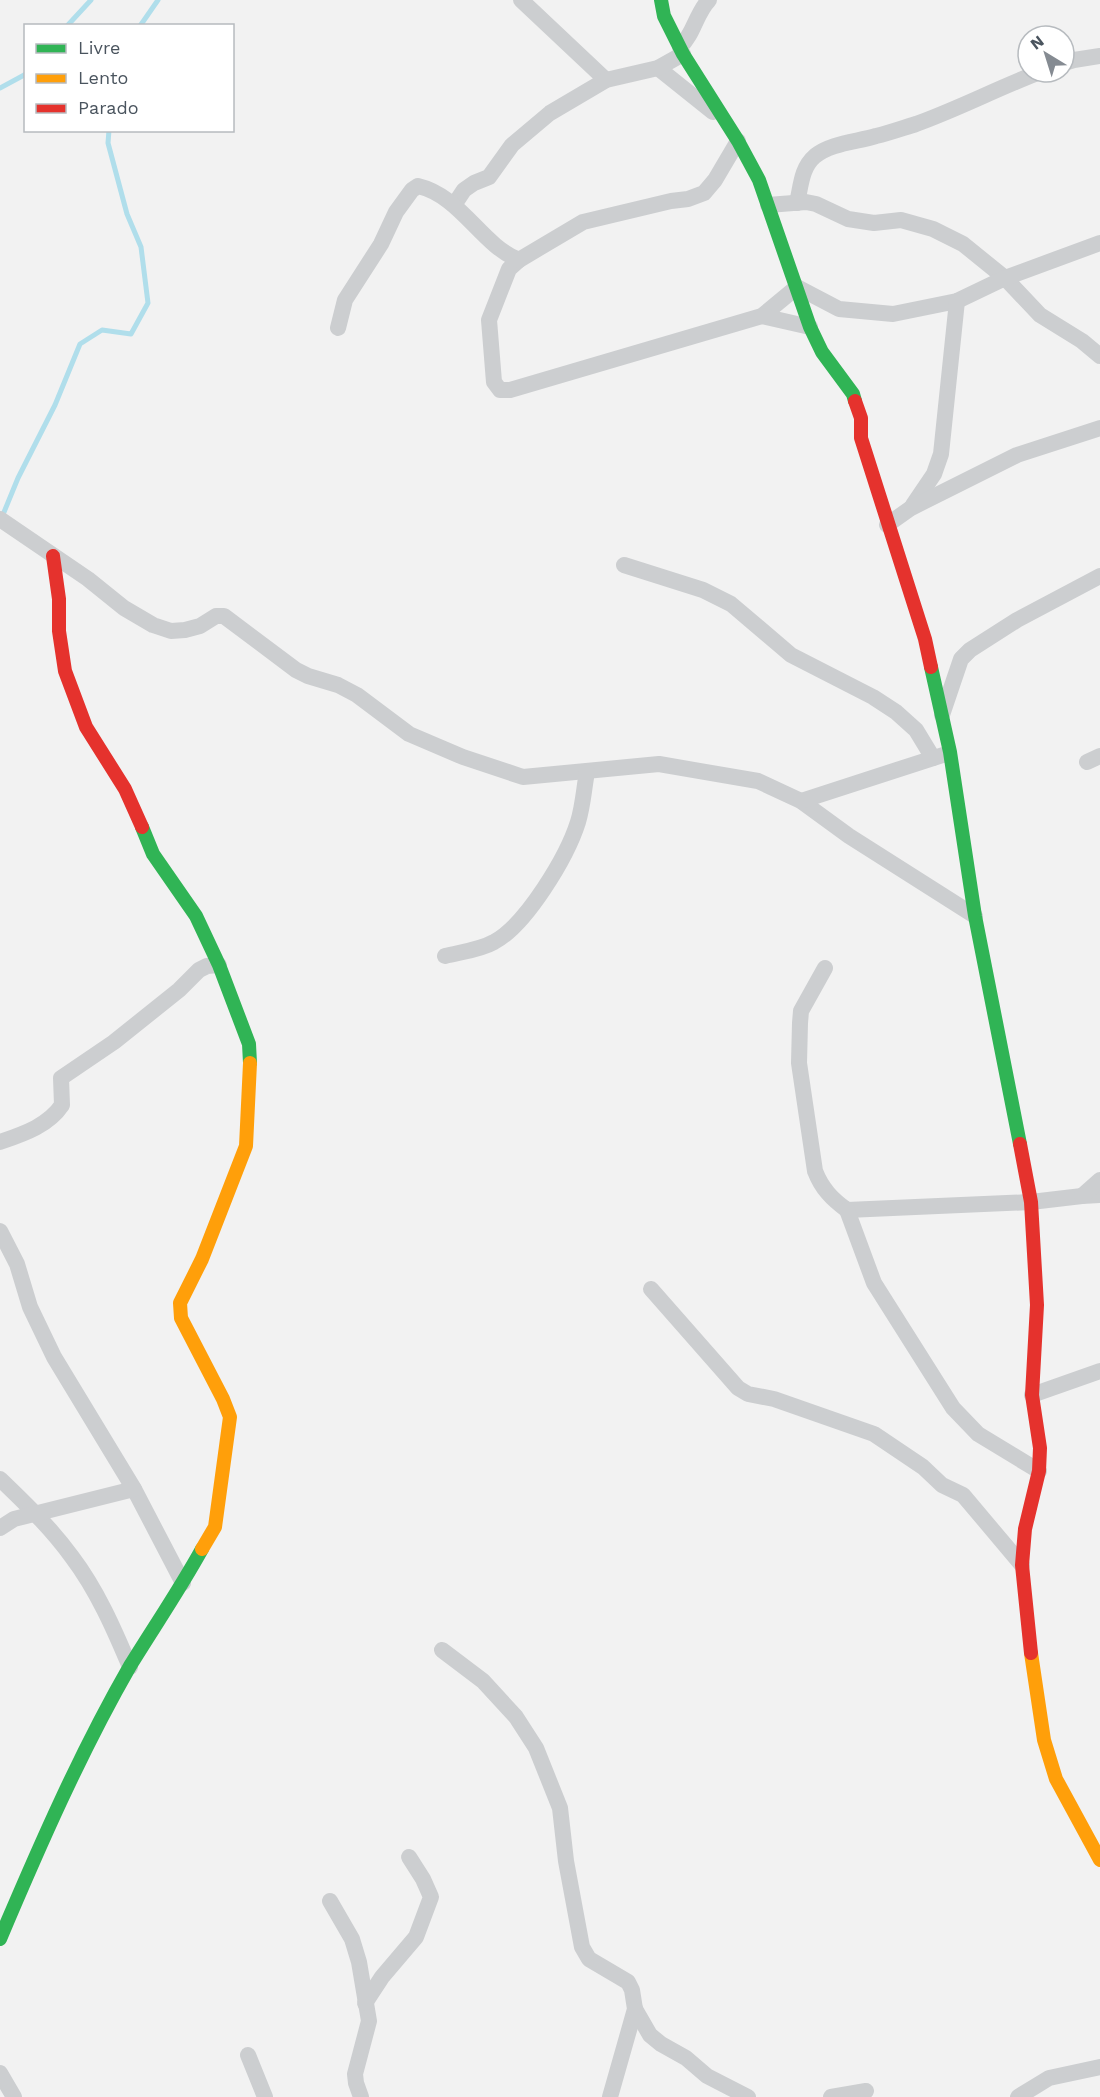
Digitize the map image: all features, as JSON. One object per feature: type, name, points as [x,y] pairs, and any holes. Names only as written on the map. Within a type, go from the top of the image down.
[{"type":"street","points":[[521,0],[606,80]]},
{"type":"street","points":[[661,0],[664,16],[681,51],[738,141],[759,180],[810,327],[822,352],[853,394],[861,418],[861,438],[925,639],[950,752],[975,916],[1031,1202],[1037,1305],[1032,1395],[1040,1448],[1039,1471],[1025,1529],[1022,1565],[1033,1668],[1044,1740],[1056,1779],[1100,1860]]},
{"type":"street","points":[[454,205],[464,190],[489,177],[512,145],[550,113],[606,80],[658,68],[681,51],[702,7],[709,0]]},
{"type":"street","points":[[1076,61],[1100,56]]},
{"type":"street","points":[[658,68],[723,120]]},
{"type":"street","points":[[797,203],[807,165],[827,148],[875,137],[916,123],[958,108],[1016,81]]},
{"type":"street","points":[[738,141],[715,180],[704,193],[688,199],[583,222],[511,261],[489,320],[494,382],[500,390],[510,390],[762,316],[797,287]]},
{"type":"street","points":[[338,328],[345,300],[381,244],[396,212],[412,190],[418,186],[454,205],[511,261]]},
{"type":"street","points":[[768,205],[816,204],[848,219],[874,223],[901,220],[933,230],[963,244],[1005,278],[1041,315],[1082,341],[1100,356]]},
{"type":"street","points":[[797,287],[839,309],[893,314],[957,301],[1005,278],[1100,243]]},
{"type":"street","points":[[911,508],[933,474],[941,454],[957,301]]},
{"type":"street","points":[[762,316],[810,327]]},
{"type":"street","points":[[887,525],[911,508],[1017,455],[1100,428]]},
{"type":"street","points":[[0,519],[88,579],[124,608],[153,625],[171,631],[200,626],[216,616],[224,616],[296,670],[357,695],[409,734],[463,757],[523,777],[659,764],[758,781],[801,801],[849,836],[975,916]]},
{"type":"street","points":[[0,1939],[44,1836],[130,1667],[215,1527],[230,1417],[181,1317],[180,1303],[202,1259],[246,1146],[250,1076],[249,1044],[219,965],[196,916],[153,854],[124,789],[86,727],[65,671],[59,631],[59,599],[53,556]]},
{"type":"street","points":[[624,565],[703,590],[732,604],[791,655],[873,697],[896,712],[916,730],[933,758]]},
{"type":"street","points":[[942,715],[961,659],[970,650],[1017,620],[1100,576]]},
{"type":"street","points":[[59,599],[72,585],[80,580],[88,579]]},
{"type":"street","points":[[801,801],[950,752]]},
{"type":"street","points":[[445,956],[499,939],[520,918],[543,889],[565,854],[578,822],[587,772]]},
{"type":"street","points":[[0,1142],[27,1132],[48,1120],[62,1105],[60,1082],[64,1075],[114,1042],[179,990],[199,970],[207,966],[219,965]]},
{"type":"street","points":[[825,968],[801,1011],[799,1063],[815,1171],[820,1183],[831,1198],[847,1209],[874,1283],[953,1408],[978,1434],[1039,1471]]},
{"type":"street","points":[[1082,1196],[1100,1180]]},
{"type":"street","points":[[847,1209],[1031,1202],[1100,1195]]},
{"type":"street","points":[[0,1231],[17,1264],[30,1307],[54,1357],[134,1489],[183,1583]]},
{"type":"street","points":[[651,1289],[738,1388],[748,1394],[774,1399],[874,1434],[923,1467],[942,1485],[963,1495],[1022,1565]]},
{"type":"street","points":[[1032,1395],[1100,1371]]},
{"type":"street","points":[[0,1479],[36,1513],[73,1558],[107,1614],[130,1667]]},
{"type":"street","points":[[0,1528],[15,1519],[134,1489]]},
{"type":"street","points":[[442,1650],[483,1681],[516,1717],[536,1748],[560,1808],[566,1861],[582,1947],[589,1959],[628,1982],[632,1990],[635,2009],[650,2035],[686,2058],[707,2076],[748,2097]]},
{"type":"street","points":[[365,2003],[382,1977],[416,1937],[431,1897],[409,1857]]},
{"type":"street","points":[[330,1901],[352,1939],[359,1962],[369,2021],[355,2074],[361,2097]]},
{"type":"street","points":[[610,2097],[635,2009]]},
{"type":"street","points":[[248,2055],[265,2097]]},
{"type":"street","points":[[1018,2097],[1049,2078],[1100,2067]]},
{"type":"street","points":[[0,2073],[14,2097]]},
{"type":"street","points":[[831,2097],[866,2091]]},
{"type":"waterway","points":[[69,24],[91,0]]},
{"type":"waterway","points":[[141,24],[158,0]]},
{"type":"waterway","points":[[0,88],[24,75]]},
{"type":"waterway","points":[[2,517],[18,478],[55,405],[80,344],[102,330],[131,334],[148,303],[141,247],[127,214],[108,143],[109,132]]},
{"type":"traffic: fast","points":[[661,0],[664,16],[683,54],[738,141],[759,180],[810,327],[822,352],[853,394],[855,401]]},
{"type":"traffic: fast","points":[[931,667],[950,752],[975,916],[1020,1144]]},
{"type":"traffic: fast","points":[[142,827],[153,854],[196,916],[219,965],[249,1044],[250,1063]]},
{"type":"traffic: fast","points":[[0,1939],[45,1835],[94,1732],[130,1666],[202,1549]]},
{"type":"traffic: slow","points":[[202,1549],[215,1527],[230,1417],[181,1318],[180,1303],[202,1259],[246,1146],[250,1063]]},
{"type":"traffic: slow","points":[[1031,1653],[1044,1740],[1056,1779],[1100,1860]]},
{"type":"traffic: jam","points":[[855,401],[861,418],[861,438],[925,639],[931,667]]},
{"type":"traffic: jam","points":[[53,556],[59,599],[59,631],[65,671],[86,727],[125,789],[142,827]]},
{"type":"traffic: jam","points":[[1020,1144],[1031,1202],[1037,1305],[1032,1395],[1040,1448],[1039,1471],[1025,1529],[1022,1565],[1031,1653]]}]
